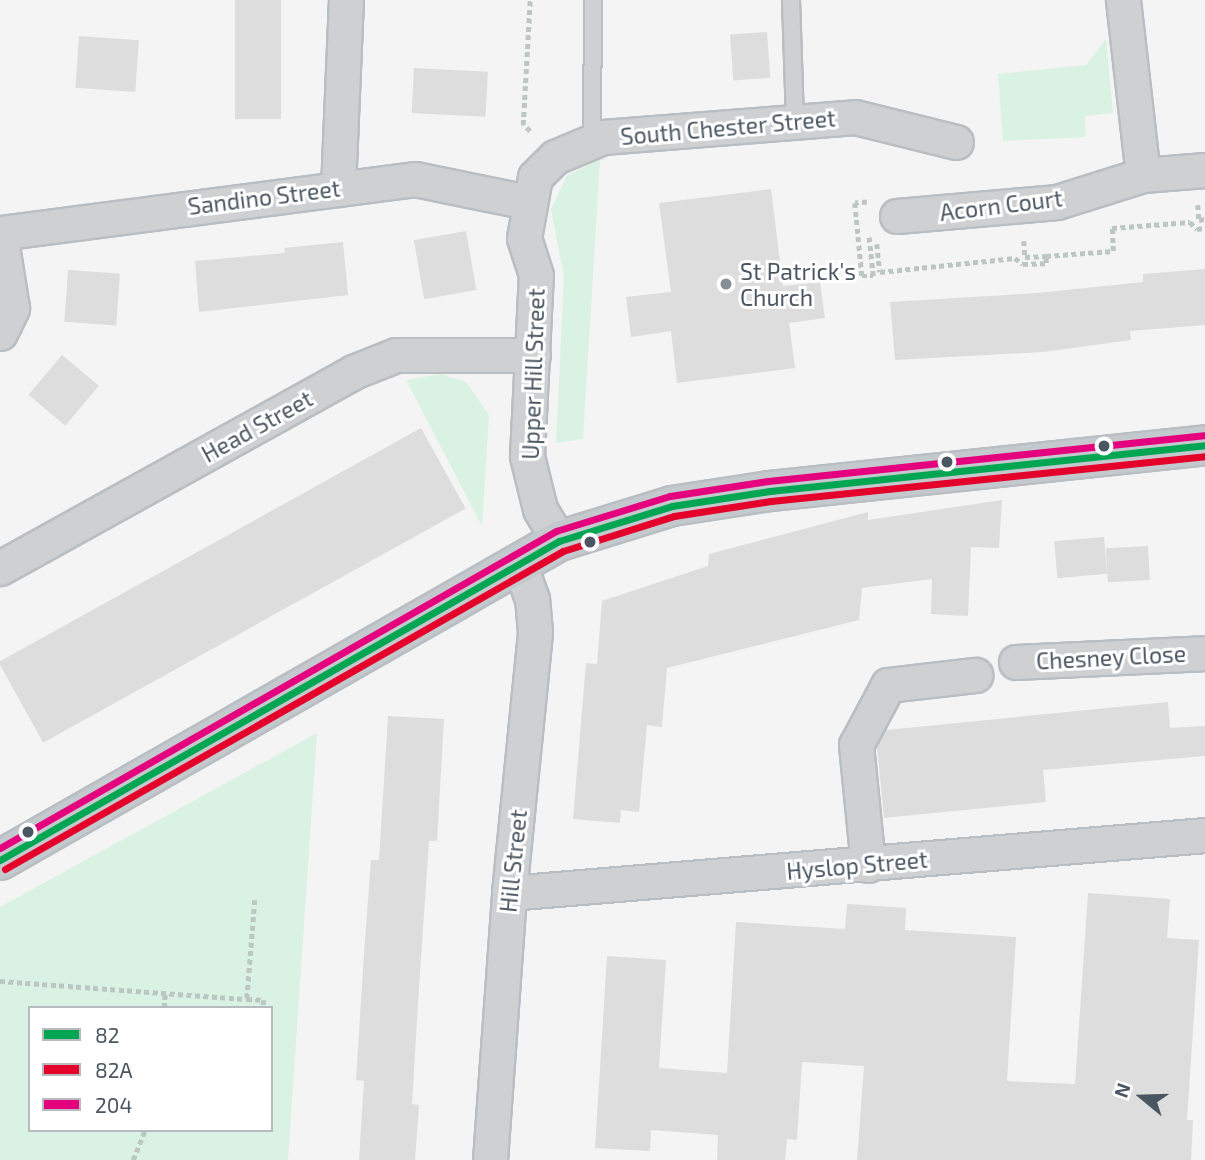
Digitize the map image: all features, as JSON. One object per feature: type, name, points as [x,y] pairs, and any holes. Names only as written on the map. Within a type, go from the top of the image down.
[{"type":"highway","points":[[0,860],[559,541],[672,506],[770,491],[1205,445]]},
{"type":"street","points":[[338,189],[346,0]]},
{"type":"street","points":[[1123,0],[1143,175]]},
{"type":"street","name":"South Chester Street","points":[[527,202],[535,177],[555,157],[603,136],[855,117],[956,142]]},
{"type":"street","name":"Acorn Court","points":[[897,216],[1057,202],[1143,175],[1205,170]]},
{"type":"street","name":"Sandino Street","points":[[0,332],[12,308],[0,233],[415,179],[527,202]]},
{"type":"street","name":"Upper Hill Street","points":[[527,202],[524,238],[536,275],[527,456],[540,509],[559,541]]},
{"type":"street","name":"Head Street","points":[[0,568],[353,372],[396,355],[533,355]]},
{"type":"street","name":"Hill Street","points":[[490,1160],[509,893],[535,632],[532,599],[520,564]]},
{"type":"street","name":"Chesney Close","points":[[1016,662],[1205,653]]},
{"type":"street","points":[[868,865],[856,745],[888,685],[975,675]]},
{"type":"street","name":"Hyslop Street","points":[[509,893],[1205,835]]},
{"type":"lane","points":[[592,141],[593,0]]},
{"type":"lane","points":[[791,0],[795,121]]},
{"type":"path","points":[[530,0],[523,125],[555,157]]},
{"type":"path","points":[[1025,257],[1113,251],[1112,228],[1190,222],[1197,229],[1205,228]]},
{"type":"path","points":[[880,272],[1015,258],[1023,264],[1046,263],[1046,256]]},
{"type":"path","points":[[247,999],[255,900]]},
{"type":"path","points":[[0,981],[264,1000],[263,1006]]},
{"type":"path","points":[[164,994],[164,1006]]},
{"type":"path","points":[[133,1160],[144,1132]]},
{"type":"green space","points":[[1106,39],[1113,113],[1085,116],[1086,137],[1003,141],[998,74],[1086,65]]},
{"type":"green space","points":[[600,159],[583,439],[556,443],[564,277],[551,209],[567,176]]},
{"type":"green space","points":[[441,374],[466,382],[489,415],[482,526],[406,380]]},
{"type":"green space","points":[[317,733],[288,1160],[0,1160],[0,907]]},
{"type":"building","points":[[235,0],[281,0],[281,119],[235,119]]},
{"type":"building","points":[[767,32],[770,78],[733,80],[730,35]]},
{"type":"building","points":[[79,36],[139,40],[135,92],[75,88]]},
{"type":"building","points":[[414,68],[488,72],[486,117],[412,113]]},
{"type":"building","name":"St Patrick's Church","points":[[771,189],[783,286],[820,282],[825,318],[789,323],[795,368],[677,383],[671,331],[631,337],[626,297],[671,292],[659,203]]},
{"type":"building","points":[[466,231],[476,290],[424,299],[414,240]]},
{"type":"building","points":[[343,242],[348,295],[199,312],[195,261],[285,253],[284,248]]},
{"type":"building","points":[[1205,269],[1205,325],[1130,331],[1131,340],[1043,352],[895,360],[890,302],[1037,293],[1143,282],[1143,274]]},
{"type":"building","points":[[68,270],[120,274],[116,326],[64,322]]},
{"type":"building","points":[[62,355],[99,386],[65,426],[29,395]]},
{"type":"building","points":[[421,428],[466,508],[43,743],[0,661]]},
{"type":"building","points":[[1002,500],[999,548],[971,547],[968,616],[931,614],[932,579],[862,588],[859,620],[667,668],[662,727],[647,725],[639,812],[621,810],[620,823],[573,819],[586,663],[597,664],[602,601],[708,566],[709,554],[868,512],[868,520]]},
{"type":"building","points":[[1104,537],[1107,574],[1057,578],[1054,541]]},
{"type":"building","points":[[1148,546],[1150,580],[1108,582],[1106,548]]},
{"type":"building","points":[[1168,702],[1170,728],[1205,726],[1205,756],[1043,770],[1046,802],[884,818],[877,746],[886,730]]},
{"type":"building","points":[[388,716],[444,719],[437,841],[429,841],[412,1104],[419,1105],[415,1160],[359,1160],[364,1081],[356,1080],[364,954],[371,860],[379,860]]},
{"type":"building","points":[[1088,893],[1170,899],[1167,938],[1199,940],[1187,1120],[1193,1120],[1191,1160],[857,1160],[864,1066],[802,1062],[797,1140],[787,1139],[785,1160],[717,1160],[718,1135],[651,1130],[650,1151],[595,1148],[607,956],[666,960],[659,1068],[727,1073],[736,922],[845,929],[847,904],[906,908],[905,930],[1016,937],[1007,1081],[1075,1084]]},
{"type":"transit line","name":"204","points":[[0,848],[556,531],[670,496],[768,481],[1204,435]]},
{"type":"transit line","name":"82","points":[[0,860],[559,541],[672,506],[770,491],[1205,445]]},
{"type":"transit line","name":"82A","points":[[5,869],[563,551],[674,516],[771,501],[1205,456]]},
{"type":"place","name":"St Patrick's Church","points":[[726,284]]}]
